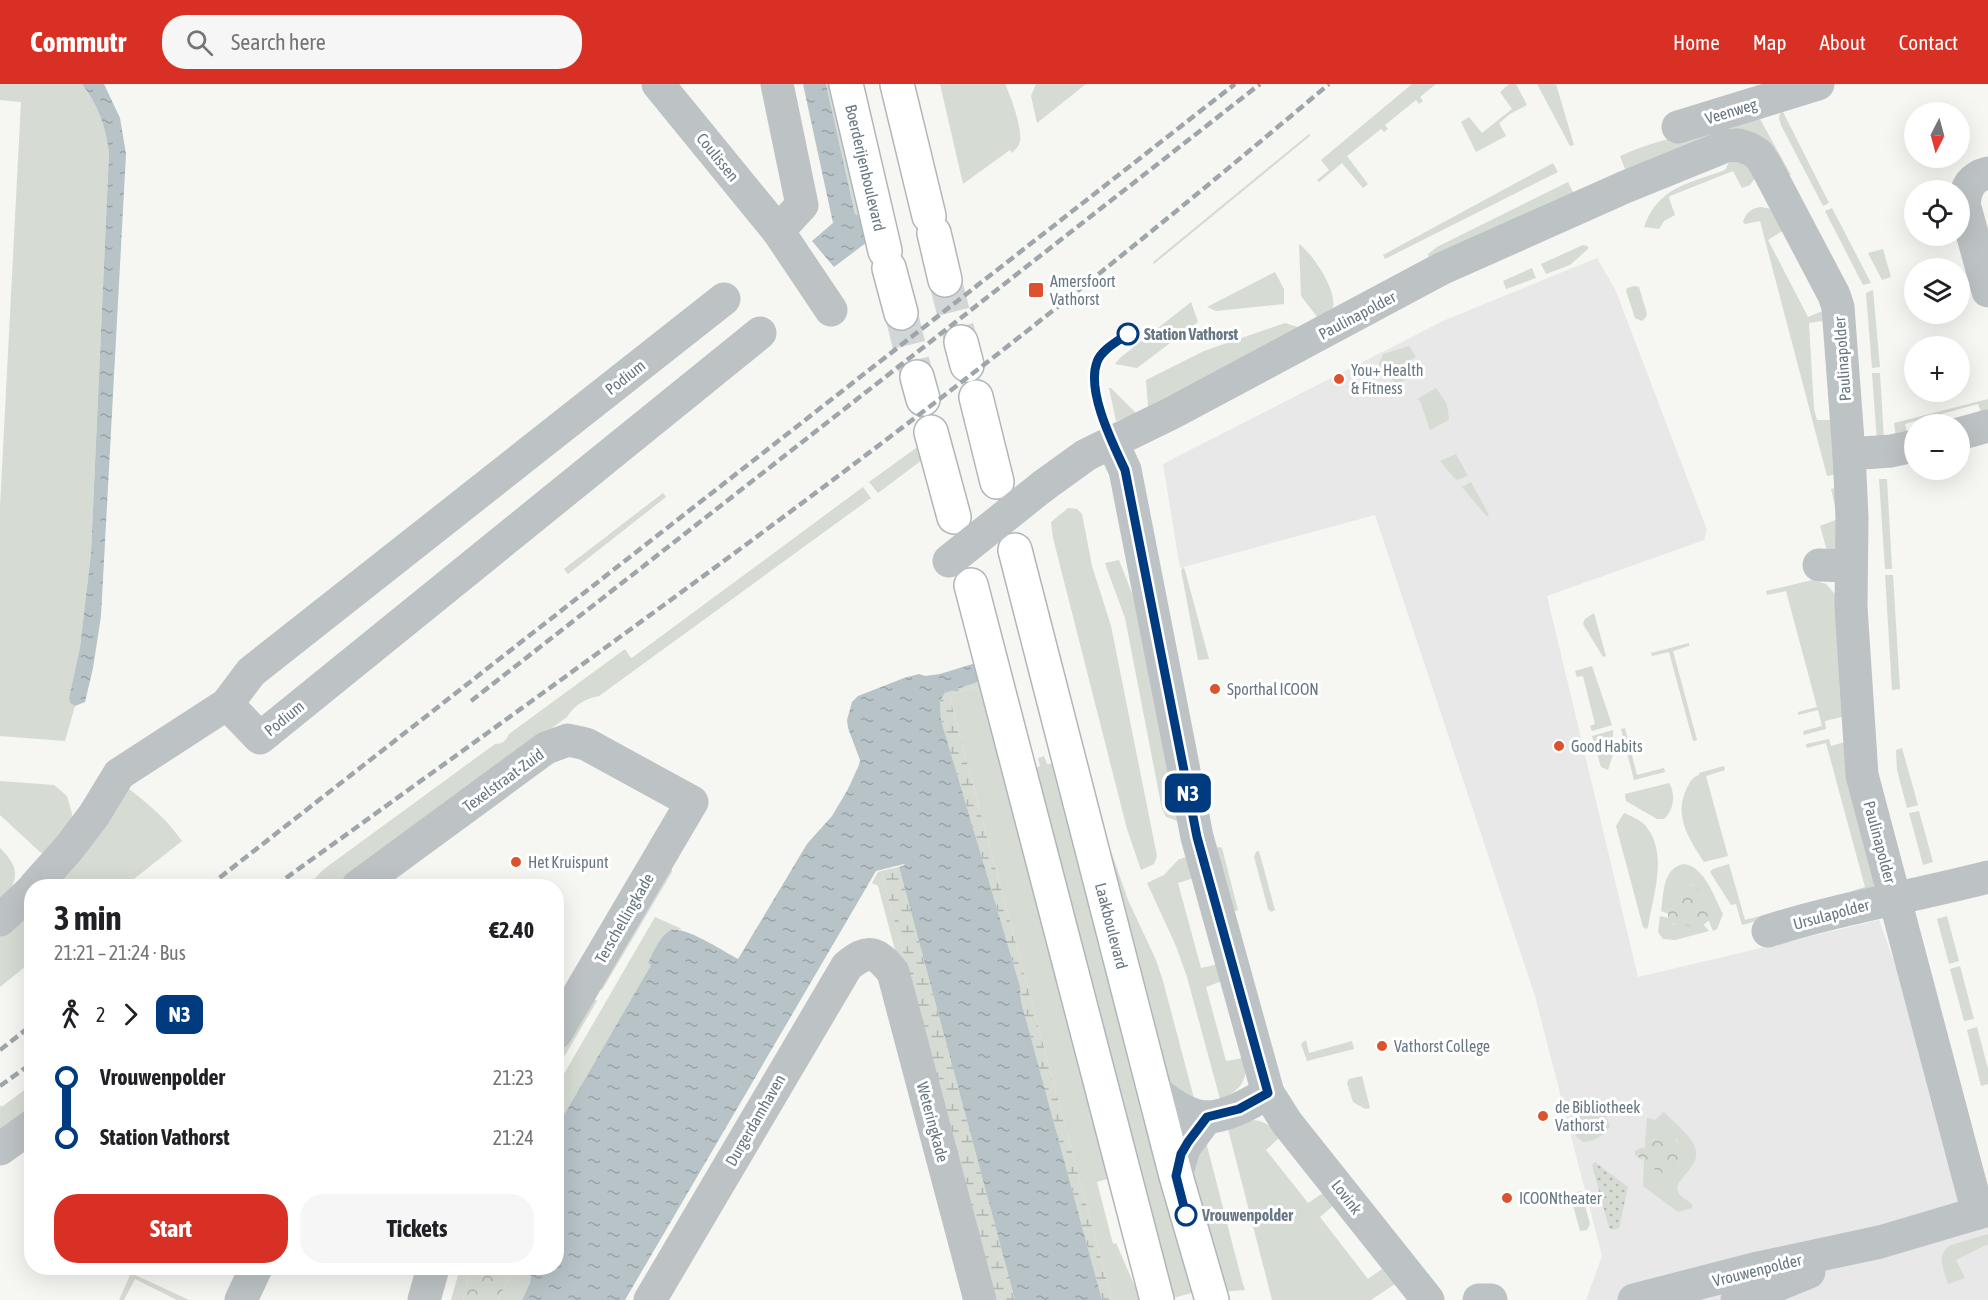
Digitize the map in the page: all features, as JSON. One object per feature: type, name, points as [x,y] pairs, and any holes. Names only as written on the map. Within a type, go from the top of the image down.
[{"type":"main road","name":"Boerderijenboulevard","points":[[846,84],[901,313]]},
{"type":"main road","points":[[897,84],[945,280]]},
{"type":"main road","points":[[976,397],[997,482]]},
{"type":"main road","points":[[931,432],[954,517]]},
{"type":"main road","name":"Laakboulevard","points":[[1015,550],[1176,1176],[1212,1300]]},
{"type":"main road","points":[[970,585],[1156,1300]]},
{"type":"street","name":"Coulissen","points":[[658,84],[777,231],[831,310]]},
{"type":"street","points":[[777,84],[802,205],[777,231]]},
{"type":"street","name":"Veenweg","points":[[1678,127],[1818,84]]},
{"type":"street","name":"Paulinapolder","points":[[1112,442],[1287,353],[1442,269],[1625,187],[1726,146],[1738,145],[1758,154],[1766,164],[1837,302],[1852,517],[1835,566],[1851,607],[1861,769],[1894,897],[1983,1212]]},
{"type":"street","points":[[1988,173],[1972,181],[1965,194],[1964,204],[1988,291]]},
{"type":"street","name":"Podium","points":[[724,299],[251,672],[227,704],[260,738],[759,333]]},
{"type":"street","points":[[1970,431],[1988,426]]},
{"type":"street","points":[[949,561],[1043,486],[1086,455],[1112,442]]},
{"type":"street","name":"Lovink","points":[[1112,442],[1127,478],[1197,837],[1268,1093],[1287,1123],[1428,1300]]},
{"type":"street","points":[[1849,454],[1891,452],[1904,449]]},
{"type":"street","points":[[41,879],[81,831],[119,774],[227,704]]},
{"type":"street","name":"Texelstraat-Zuid","points":[[368,879],[546,748],[568,740],[586,744],[692,802]]},
{"type":"street","name":"Terschellingkade","points":[[564,1019],[692,802]]},
{"type":"street","name":"Ursulapolder","points":[[1768,931],[1894,897],[1945,888],[1988,877]]},
{"type":"street","points":[[0,920],[24,897]]},
{"type":"street","name":"Durgerdamhaven","points":[[650,1300],[847,966],[863,955],[872,953]]},
{"type":"street","name":"Weteringkade","points":[[872,953],[893,972],[980,1300]]},
{"type":"street","points":[[1154,1090],[1176,1107],[1207,1117],[1239,1109],[1268,1093]]},
{"type":"street","points":[[1176,1176],[1184,1148],[1207,1117]]},
{"type":"street","points":[[0,1149],[24,1132]]},
{"type":"street","name":"Vrouwenpolder","points":[[1634,1300],[1669,1296],[1758,1293],[1880,1242],[1983,1212]]},
{"type":"street","points":[[241,1300],[253,1275]]},
{"type":"street","points":[[424,1300],[431,1275]]},
{"type":"street","points":[[1479,1300],[1491,1300]]},
{"type":"shaded area","points":[[1597,258],[1615,289],[1707,530],[1704,540],[1547,596],[1638,977],[1879,920],[1964,1155],[1988,1197],[1988,1300],[1586,1300],[1602,1256],[1535,996],[1375,515],[1180,568],[1163,464],[1443,321]]},
{"type":"green space","points":[[0,84],[82,84],[93,100],[100,117],[109,153],[91,553],[80,647],[69,698],[70,703],[75,706],[65,741],[0,736],[0,507],[21,102],[0,100]]},
{"type":"green space","points":[[826,84],[837,84],[866,219],[855,214]]},
{"type":"green space","points":[[940,84],[1005,84],[1018,120],[1020,141],[1016,149],[1012,153],[1010,150],[963,184]]},
{"type":"green space","points":[[1036,84],[1086,84],[1037,123],[1031,96]]},
{"type":"green space","points":[[1412,84],[1436,84],[1420,97],[1423,101],[1419,104],[1416,100],[1385,125],[1388,129],[1384,132],[1381,129],[1347,156],[1368,184],[1363,188],[1342,163],[1319,182],[1317,180],[1329,170],[1321,160]]},
{"type":"green space","points":[[1509,84],[1516,84],[1527,105],[1499,123],[1506,136],[1476,152],[1461,122],[1469,117],[1482,133],[1512,109],[1500,92]]},
{"type":"green space","points":[[1537,84],[1556,84],[1574,145],[1570,146]]},
{"type":"green space","points":[[1781,108],[1829,203],[1823,206],[1781,125],[1779,118]]},
{"type":"green space","points":[[1760,119],[1791,175],[1788,176],[1776,154],[1627,174],[1620,156],[1671,138]]},
{"type":"green space","points":[[1309,134],[1310,136],[1154,264],[1153,262]]},
{"type":"green space","points":[[1731,158],[1745,162],[1755,178],[1750,185],[1742,188],[1733,171],[1670,196],[1675,215],[1664,221],[1659,229],[1644,227],[1650,213],[1666,195],[1687,183],[1725,170]]},
{"type":"green space","points":[[1553,163],[1558,172],[1385,259],[1383,255]]},
{"type":"green space","points":[[1568,182],[1575,196],[1430,262],[1428,254],[1437,247]]},
{"type":"green space","points":[[1761,207],[1771,209],[1784,230],[1768,240],[1808,317],[1825,310],[1828,320],[1809,323],[1814,409],[1817,420],[1833,420],[1838,474],[1827,476],[1760,221],[1745,224],[1743,222],[1750,211]]},
{"type":"green space","points":[[1832,208],[1871,283],[1863,285],[1825,211]]},
{"type":"green space","points":[[1299,244],[1317,263],[1331,291],[1333,307],[1321,322],[1301,296]]},
{"type":"green space","points":[[1583,245],[1589,248],[1570,265],[1546,274],[1541,264]]},
{"type":"green space","points":[[1883,249],[1891,277],[1882,280],[1868,253]]},
{"type":"green space","points":[[1532,268],[1536,278],[1506,289],[1503,281]]},
{"type":"green space","points":[[1275,272],[1284,289],[1284,304],[1216,311],[1207,307]]},
{"type":"green space","points":[[1639,287],[1647,314],[1642,321],[1635,318],[1626,291],[1627,288]]},
{"type":"green space","points":[[1873,290],[1880,367],[1872,368],[1866,293]]},
{"type":"green space","points":[[1191,302],[1198,322],[1137,368],[1115,364],[1120,358]]},
{"type":"green space","points":[[1285,323],[1304,329],[1277,336],[1305,330],[1148,407],[1146,380],[1204,351]]},
{"type":"green space","points":[[1409,346],[1416,357],[1384,374],[1377,369],[1383,354]]},
{"type":"green space","points":[[1418,360],[1424,369],[1397,384],[1388,377]]},
{"type":"green space","points":[[1872,373],[1880,373],[1884,441],[1877,442]]},
{"type":"green space","points":[[1109,388],[1111,388],[1137,414],[1116,421]]},
{"type":"green space","points":[[1436,388],[1447,404],[1449,420],[1430,430],[1420,401],[1417,399]]},
{"type":"green space","points":[[1988,399],[1988,414],[1982,416],[1978,404],[1942,414],[1929,414]]},
{"type":"green space","points":[[1904,420],[1904,437],[1896,438],[1894,423]]},
{"type":"green space","points":[[923,443],[926,457],[878,493],[869,482]]},
{"type":"green space","points":[[1456,454],[1468,476],[1456,480],[1440,461]]},
{"type":"green space","points":[[1879,479],[1887,479],[1892,569],[1885,569]]},
{"type":"green space","points":[[1471,482],[1489,515],[1487,517],[1462,487]]},
{"type":"green space","points":[[863,487],[871,498],[599,696],[580,703],[567,717],[346,879],[314,879],[324,869],[495,744],[504,742],[509,734],[625,649],[631,658]]},
{"type":"green space","points":[[1839,487],[1840,544],[1837,550],[1829,553],[1820,526],[1838,519],[1831,489]]},
{"type":"green space","points":[[663,493],[666,497],[568,574],[564,569]]},
{"type":"green space","points":[[1068,508],[1077,509],[1082,514],[1092,566],[1111,626],[1157,856],[1154,864],[1141,870],[1127,829],[1053,538],[1051,522]]},
{"type":"green space","points":[[1119,560],[1142,619],[1178,821],[1166,817],[1162,809],[1125,618],[1105,563]]},
{"type":"green space","points":[[1184,567],[1209,659],[1198,660],[1181,570]]},
{"type":"green space","points":[[1885,575],[1893,575],[1900,689],[1892,690]]},
{"type":"green space","points":[[1812,580],[1826,584],[1835,594],[1846,716],[1825,721],[1826,729],[1804,735],[1803,731],[1822,726],[1818,710],[1798,715],[1798,712],[1817,707],[1786,591],[1767,595],[1766,591]]},
{"type":"green space","points":[[1594,613],[1606,656],[1603,657],[1583,624],[1585,619]]},
{"type":"green space","points":[[1689,643],[1689,646],[1673,651],[1697,740],[1693,741],[1669,652],[1652,656],[1651,653]]},
{"type":"green space","points":[[1592,666],[1612,725],[1592,731],[1590,726],[1595,724],[1583,676],[1577,677],[1575,671]]},
{"type":"green space","points":[[984,680],[985,684],[953,694],[950,699],[1112,1300],[1102,1300],[1021,1001],[1020,986],[941,720],[940,701],[945,693]]},
{"type":"green space","points":[[985,684],[1096,1093],[1107,1179],[1097,1182],[1113,1244],[1116,1243],[1141,1300],[1112,1300],[950,699],[953,694]]},
{"type":"green space","points":[[1625,728],[1637,775],[1664,768],[1665,772],[1634,780],[1621,729]]},
{"type":"green space","points":[[1613,730],[1613,754],[1608,770],[1601,767],[1592,736]]},
{"type":"green space","points":[[1829,739],[1831,746],[1848,741],[1875,884],[1872,888],[1849,892],[1865,887],[1826,743],[1807,748],[1806,744]]},
{"type":"green space","points":[[1902,748],[1918,805],[1907,808],[1897,770],[1896,750]]},
{"type":"green space","points":[[1044,756],[1047,764],[1061,763],[1195,1292],[1166,1300],[1027,771],[1040,766],[1038,758]]},
{"type":"green space","points":[[1724,766],[1725,770],[1706,776],[1728,856],[1704,862],[1688,836],[1682,817],[1683,798],[1690,782],[1699,773]]},
{"type":"green space","points":[[0,781],[54,785],[67,796],[72,814],[71,824],[44,854],[0,815]]},
{"type":"green space","points":[[1669,783],[1673,792],[1673,802],[1664,819],[1657,819],[1626,801],[1625,794]]},
{"type":"green space","points":[[126,789],[158,813],[182,841],[134,879],[57,879]]},
{"type":"green space","points":[[1919,811],[1933,862],[1923,865],[1909,813]]},
{"type":"green space","points":[[1624,813],[1645,825],[1656,848],[1658,861],[1656,888],[1646,929],[1643,927],[1616,826]]},
{"type":"green space","points":[[1101,823],[1128,900],[1156,960],[1195,1102],[1170,1089]]},
{"type":"green space","points":[[1220,847],[1238,910],[1230,912],[1215,848]]},
{"type":"green space","points":[[0,848],[12,863],[15,876],[14,882],[0,904]]},
{"type":"green space","points":[[1259,851],[1275,910],[1271,912],[1268,909],[1254,857]]},
{"type":"green space","points":[[1191,856],[1194,878],[1178,883],[1201,968],[1218,964],[1222,981],[1206,987],[1226,1061],[1243,1058],[1245,1066],[1242,1084],[1220,1099],[1187,977],[1176,946],[1147,883],[1164,875],[1179,859]]},
{"type":"green space","points":[[1684,864],[1691,866],[1703,877],[1723,914],[1717,929],[1713,931],[1694,885],[1689,884],[1666,913],[1661,911],[1668,876],[1677,866]]},
{"type":"green space","points":[[1729,864],[1745,920],[1764,915],[1765,919],[1742,925],[1736,904],[1731,905],[1710,872]]},
{"type":"green space","points":[[672,867],[672,872],[602,990],[595,987]]},
{"type":"green space","points":[[899,867],[1015,1300],[997,1300],[881,871]]},
{"type":"green space","points":[[881,871],[997,1300],[988,1300],[878,886],[872,883]]},
{"type":"green space","points":[[1690,884],[1702,894],[1710,911],[1711,921],[1702,926],[1676,925],[1668,921],[1668,913],[1666,913],[1671,900],[1677,891]]},
{"type":"green space","points":[[24,914],[24,968],[0,987],[0,936]]},
{"type":"green space","points":[[1660,916],[1669,918],[1670,922],[1675,925],[1704,925],[1709,931],[1675,940],[1663,939],[1658,932]]},
{"type":"green space","points":[[1947,916],[1959,961],[1949,964],[1937,919]]},
{"type":"green space","points":[[655,917],[682,929],[666,933],[648,963],[651,965],[564,1115],[564,1074]]},
{"type":"green space","points":[[1960,966],[1974,1019],[1964,1021],[1950,969]]},
{"type":"green space","points":[[590,995],[597,1001],[564,1057],[564,1040]]},
{"type":"green space","points":[[1977,1027],[1988,1069],[1988,1084],[1981,1086],[1967,1030]]},
{"type":"green space","points":[[1306,1040],[1309,1053],[1352,1041],[1354,1049],[1307,1061],[1301,1044]]},
{"type":"green space","points":[[1362,1076],[1370,1108],[1365,1109],[1353,1102],[1347,1083],[1349,1079]]},
{"type":"green space","points":[[24,1090],[24,1114],[0,1132],[0,1106]]},
{"type":"green space","points":[[1591,1098],[1599,1101],[1610,1126],[1599,1137],[1583,1142],[1576,1136],[1570,1110],[1575,1104]]},
{"type":"green space","points":[[1664,1112],[1689,1137],[1696,1154],[1692,1166],[1677,1187],[1679,1194],[1692,1204],[1692,1208],[1678,1212],[1643,1186],[1644,1161],[1656,1171],[1673,1171],[1678,1166],[1681,1157],[1687,1156],[1688,1153],[1679,1146],[1677,1139],[1663,1136],[1645,1145],[1647,1118],[1655,1120]]},
{"type":"green space","points":[[1246,1120],[1265,1123],[1280,1137],[1266,1150],[1308,1203],[1323,1193],[1333,1206],[1320,1217],[1368,1279],[1382,1269],[1395,1284],[1371,1300],[1272,1300],[1227,1125]]},
{"type":"green space","points":[[1662,1135],[1675,1138],[1679,1146],[1685,1146],[1689,1151],[1687,1156],[1681,1157],[1677,1168],[1668,1172],[1659,1172],[1651,1168],[1644,1161],[1644,1157],[1642,1160],[1635,1155],[1635,1151],[1643,1147],[1645,1149],[1645,1145]]},
{"type":"green space","points":[[1205,1138],[1245,1290],[1219,1292],[1190,1168]]},
{"type":"green space","points":[[1595,1162],[1628,1187],[1619,1228],[1612,1230],[1609,1228],[1592,1165]]},
{"type":"green space","points":[[1581,1191],[1590,1224],[1587,1230],[1580,1231],[1570,1194]]},
{"type":"green space","points":[[1988,1234],[1988,1244],[1956,1260],[1965,1278],[1948,1284],[1942,1263],[1946,1249],[1951,1245]]},
{"type":"green space","points":[[130,1275],[135,1275],[189,1300],[177,1300],[135,1279],[124,1300],[119,1300]]},
{"type":"green space","points":[[458,1275],[469,1275],[463,1300],[451,1300]]},
{"type":"green space","points":[[469,1275],[509,1275],[498,1300],[463,1300]]},
{"type":"green space","points":[[509,1275],[531,1275],[522,1300],[498,1300]]},
{"type":"water","points":[[82,84],[104,84],[120,118],[126,154],[101,616],[85,702],[75,706],[70,703],[69,698],[80,647],[91,553],[109,153],[100,117],[93,100]]},
{"type":"water","points":[[803,84],[826,84],[855,214],[866,219],[871,239],[834,267],[812,241],[833,223]]},
{"type":"water","points":[[979,662],[984,680],[945,693],[940,701],[941,720],[1020,986],[1021,1001],[1102,1300],[1015,1300],[899,867],[904,864],[876,871],[625,1300],[522,1300],[531,1275],[564,1275],[564,1115],[651,965],[648,963],[660,941],[669,931],[683,931],[703,939],[738,959],[807,844],[832,816],[859,765],[860,760],[847,720],[852,702],[858,696],[904,678],[919,674],[925,676],[940,674]]},
{"type":"tunnel","points":[[945,280],[961,342]]},
{"type":"tunnel","points":[[901,313],[917,377]]},
{"type":"railway","points":[[218,879],[1235,84]]},
{"type":"railway","points":[[471,701],[1260,84]]},
{"type":"railway","points":[[285,879],[680,593],[920,414],[1126,252],[1329,84]]},
{"type":"railway","points":[[0,1050],[24,1031]]},
{"type":"railway","points":[[0,1086],[24,1069]]},
{"type":"bus line","name":"N3","points":[[1128,334],[1101,355],[1097,363],[1095,381],[1104,426],[1125,470],[1197,837],[1268,1093],[1239,1109],[1207,1117],[1188,1142],[1181,1154],[1176,1176],[1186,1215]]},
{"type":"place","name":"Amersfoort Vathorst","points":[[1036,290]]},
{"type":"place","name":"Station Vathorst","points":[[1128,334]]},
{"type":"place","name":"You+ Health & Fitness","points":[[1339,379]]},
{"type":"place","name":"Sporthal ICOON","points":[[1215,689]]},
{"type":"place","name":"Good Habits","points":[[1559,746]]},
{"type":"place","name":"Het Kruispunt","points":[[516,862]]},
{"type":"place","name":"Vathorst College","points":[[1382,1046]]},
{"type":"place","name":"de Bibliotheek Vathorst","points":[[1543,1116]]},
{"type":"place","name":"ICOONtheater","points":[[1507,1198]]},
{"type":"place","name":"Vrouwenpolder","points":[[1186,1215]]}]
